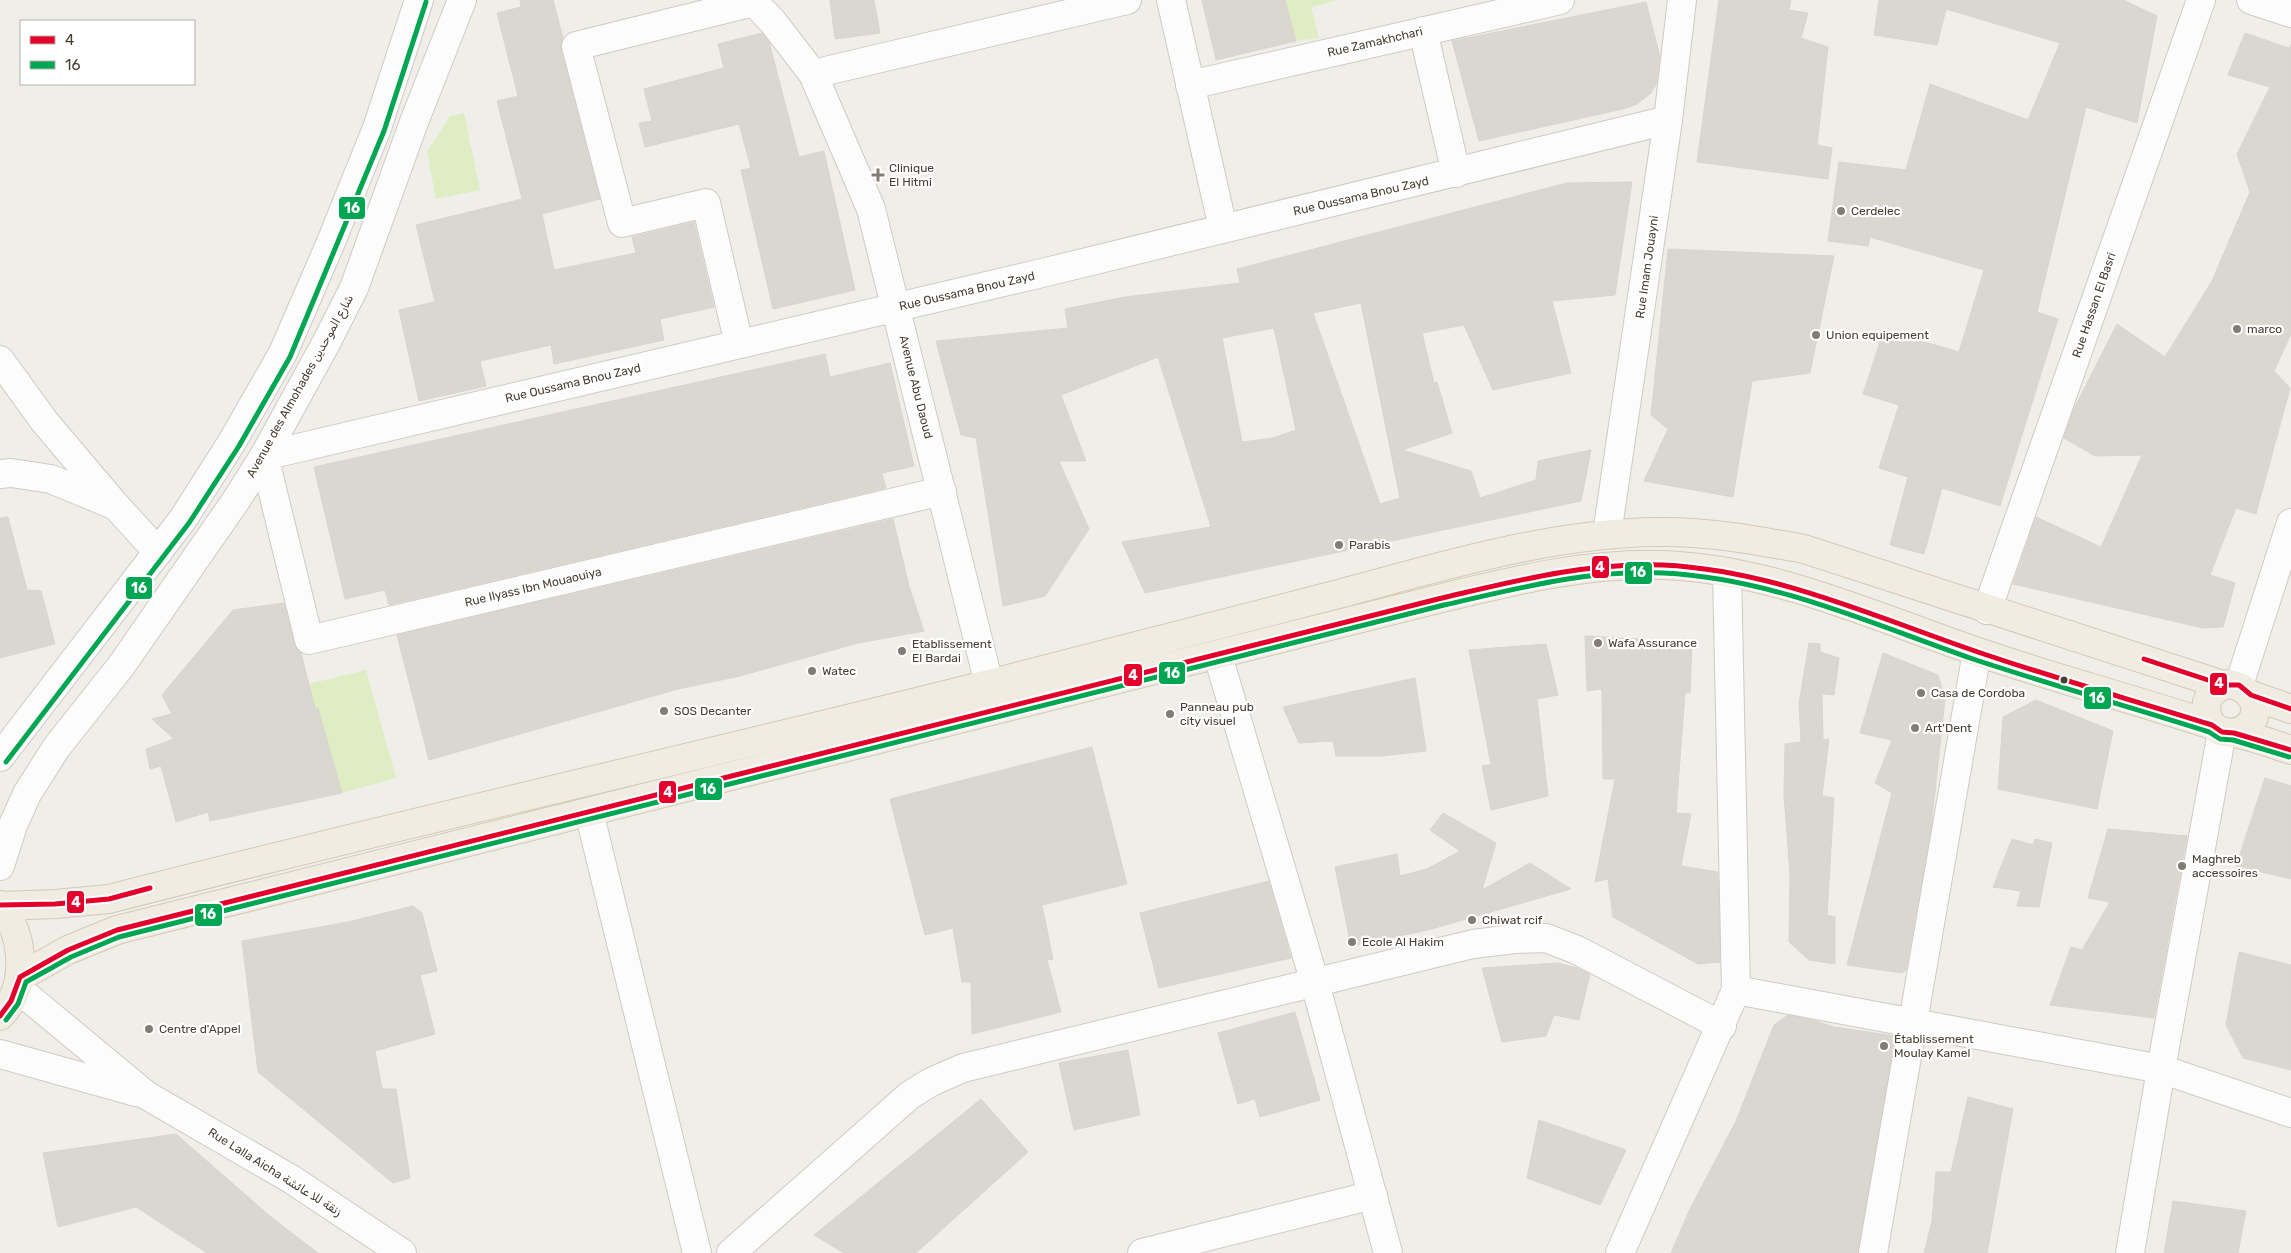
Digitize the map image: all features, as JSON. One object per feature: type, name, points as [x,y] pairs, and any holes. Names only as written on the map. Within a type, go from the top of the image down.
[{"type":"main road","points":[[0,1016],[11,1001],[18,982],[20,953],[16,931],[1,905],[55,904],[109,899],[989,684],[1458,564],[1562,540],[1607,534],[1703,533],[1762,541],[1804,550],[1987,610],[2238,688],[2291,709]]},
{"type":"main road","points":[[18,982],[68,950],[117,930],[1218,656],[1442,598],[1561,571],[1603,567],[1663,565],[1727,572],[1783,584],[1977,652],[2291,750]]},
{"type":"main road","points":[[2238,688],[2254,701],[2255,716],[2247,727],[2223,730],[2208,720],[2206,705],[2214,691],[2238,688]]},
{"type":"street","points":[[0,757],[183,518],[232,442],[283,353],[331,242],[377,128],[419,0]]},
{"type":"street","name":"Avenue des Almohades شارع الموحدين","points":[[0,866],[13,825],[27,794],[56,748],[121,666],[237,499],[264,456],[325,345],[354,288],[414,122],[462,0]]},
{"type":"street","points":[[813,74],[1127,0]]},
{"type":"street","points":[[1171,0],[1223,228]]},
{"type":"street","name":"Rue Zamakhchari","points":[[1190,85],[1560,0]]},
{"type":"street","name":"Rue Imam Jouayni","points":[[1607,534],[1668,120],[1682,0]]},
{"type":"street","name":"Rue Hassan El Basri","points":[[1987,610],[2201,0]]},
{"type":"street","points":[[2251,0],[2291,13]]},
{"type":"street","points":[[739,344],[706,203],[622,223],[576,46],[753,1]]},
{"type":"street","name":"Avenue Abu Daoud","points":[[753,1],[773,22],[813,74],[871,209],[989,684]]},
{"type":"street","points":[[1423,32],[1456,173]]},
{"type":"street","name":"Rue Oussama Bnou Zayd","points":[[264,456],[897,308],[1668,120]]},
{"type":"street","points":[[0,360],[44,421],[158,552]]},
{"type":"street","name":"Rue Ilyass Ibn Mouaouiya","points":[[264,456],[309,640],[942,492]]},
{"type":"street","points":[[0,474],[11,473],[51,479],[116,506]]},
{"type":"street","points":[[2238,688],[2291,523]]},
{"type":"street","points":[[1620,1253],[1722,1026],[1736,990],[1727,572]]},
{"type":"street","points":[[1873,1253],[1977,652]]},
{"type":"street","points":[[1218,656],[1315,983],[1388,1253]]},
{"type":"street","points":[[2130,1253],[2160,1069],[2223,730]]},
{"type":"street","points":[[589,812],[697,1253]]},
{"type":"street","points":[[738,1251],[910,1095],[943,1076],[973,1066],[1473,944],[1514,939],[1546,938],[1577,950],[1722,1026]]},
{"type":"street","name":"Rue Lalla Aicha زنقة للا عائشة","points":[[18,982],[146,1095],[291,1179],[402,1253]]},
{"type":"street","points":[[1736,990],[1913,1021],[2160,1069],[2291,1112]]},
{"type":"street","name":"Rue Lalla Aicha زنقة للا عائشة","points":[[0,1054],[146,1095]]},
{"type":"street","points":[[1142,1253],[1373,1195]]},
{"type":"green space","points":[[1285,0],[1339,0],[1311,7],[1319,38],[1296,41]]},
{"type":"green space","points":[[464,113],[480,190],[436,199],[427,152],[450,116]]},
{"type":"green space","points":[[366,670],[396,778],[342,793],[318,708],[275,719],[267,694]]},
{"type":"building","points":[[520,0],[553,0],[563,38],[561,50],[600,199],[542,214],[554,270],[636,253],[632,237],[694,222],[714,307],[660,319],[664,340],[554,364],[551,345],[480,361],[486,386],[419,401],[399,310],[435,302],[416,225],[522,199],[497,101],[518,96],[497,13],[521,7]]},
{"type":"building","points":[[830,0],[874,0],[880,33],[835,39]]},
{"type":"building","points":[[1202,0],[1285,0],[1296,41],[1216,60]]},
{"type":"building","points":[[1719,0],[1791,0],[1789,10],[1808,13],[1801,38],[1828,47],[1817,145],[1832,148],[1828,179],[1697,162]]},
{"type":"building","points":[[1879,0],[2123,0],[2157,16],[2137,123],[2086,107],[2037,312],[2058,319],[2000,506],[1942,488],[1924,554],[1890,545],[1908,477],[1879,468],[1899,405],[1863,394],[1884,330],[1959,352],[1984,270],[1870,237],[1868,246],[1828,241],[1839,162],[1906,170],[1930,84],[2028,120],[2060,43],[1946,9],[1937,45],[1874,35]]},
{"type":"building","points":[[1646,2],[1660,57],[1656,85],[1651,93],[1637,104],[1623,109],[1479,141],[1452,41]]},
{"type":"building","points":[[762,33],[769,42],[799,157],[824,151],[855,290],[773,309],[741,170],[751,168],[739,124],[645,147],[639,123],[652,121],[644,89],[724,68],[718,44]]},
{"type":"building","name":"marco","points":[[2245,33],[2289,48],[2291,44],[2291,334],[2274,371],[2290,388],[2256,514],[2236,508],[2210,575],[2235,583],[2223,627],[2203,628],[2013,584],[2036,517],[2101,547],[2142,455],[2095,456],[2064,438],[2073,411],[2117,324],[2165,357],[2212,281],[2250,192],[2237,154],[2270,87],[2228,75]]},
{"type":"building","points":[[1632,182],[1615,295],[1552,301],[1571,373],[1493,390],[1464,325],[1422,333],[1434,383],[1437,382],[1452,433],[1402,450],[1471,471],[1480,498],[1536,480],[1538,461],[1591,450],[1581,501],[1145,593],[1122,542],[1211,527],[1158,357],[1061,395],[1086,461],[1059,461],[1089,529],[1045,596],[1003,606],[976,438],[961,435],[936,341],[1068,328],[1065,309],[1125,297],[1240,283],[1237,269],[1567,183]],"holes":[[[1361,303],[1400,498],[1380,504],[1313,313]],[[1274,328],[1296,430],[1273,438],[1242,442],[1222,338]]]},
{"type":"building","points":[[1668,249],[1834,256],[1810,373],[1752,381],[1733,497],[1644,481],[1668,429],[1651,415]]},
{"type":"building","points":[[825,354],[830,377],[890,363],[914,466],[882,473],[886,488],[389,605],[385,590],[345,599],[314,467]]},
{"type":"building","points":[[8,517],[27,590],[41,591],[55,644],[0,658],[0,518]]},
{"type":"building","points":[[893,519],[909,586],[924,631],[858,643],[740,676],[678,689],[429,760],[397,635]]},
{"type":"building","points":[[284,603],[294,644],[301,653],[315,708],[318,708],[342,793],[210,821],[208,812],[176,822],[161,766],[150,769],[146,749],[174,739],[152,719],[172,714],[162,695],[233,610]]},
{"type":"building","points":[[1585,636],[1692,642],[1690,693],[1685,693],[1676,813],[1691,814],[1681,866],[1718,872],[1720,962],[1698,964],[1613,917],[1608,879],[1595,882],[1615,779],[1603,779],[1602,689],[1587,691]]},
{"type":"building","points":[[1809,643],[1820,644],[1820,652],[1839,658],[1834,695],[1822,694],[1823,740],[1829,739],[1822,796],[1834,798],[1827,915],[1835,917],[1835,964],[1809,960],[1789,942],[1790,874],[1784,795],[1785,744],[1801,742],[1799,704]]},
{"type":"building","points":[[1546,644],[1558,695],[1537,699],[1548,796],[1491,810],[1482,766],[1491,765],[1469,650]]},
{"type":"building","points":[[1883,653],[1938,675],[1945,699],[1931,829],[1906,970],[1902,973],[1847,965],[1892,793],[1875,783],[1892,740],[1860,733]]},
{"type":"building","points":[[1415,678],[1426,751],[1381,756],[1336,756],[1333,741],[1299,743],[1283,707]]},
{"type":"building","points":[[2036,700],[2113,731],[2097,809],[1998,789],[2003,717]]},
{"type":"building","points":[[1092,747],[1127,884],[1042,905],[1053,959],[1047,960],[1061,1012],[972,1034],[971,982],[962,982],[953,928],[925,935],[890,799]]},
{"type":"building","points":[[2265,778],[2291,786],[2291,879],[2236,866]]},
{"type":"building","points":[[1443,813],[1496,843],[1482,890],[1530,863],[1571,889],[1428,930],[1351,946],[1335,867],[1397,854],[1400,876],[1427,869],[1460,851],[1430,830]]},
{"type":"building","points":[[2108,829],[2187,836],[2154,1018],[2050,1005],[2071,947],[2082,950],[2110,902],[2088,898]]},
{"type":"building","points":[[2012,839],[2033,845],[2035,839],[2052,843],[2039,907],[2017,906],[2021,891],[1993,887]]},
{"type":"building","points":[[1269,881],[1291,958],[1159,988],[1140,913]]},
{"type":"building","points":[[413,906],[422,913],[437,971],[420,975],[435,1034],[375,1051],[382,1089],[396,1089],[410,1178],[393,1183],[258,1072],[242,941],[348,922]]},
{"type":"building","points":[[2239,952],[2291,965],[2291,1070],[2243,1058],[2226,1025]]},
{"type":"building","points":[[1557,963],[1577,968],[1590,974],[1579,1020],[1554,1015],[1546,1036],[1502,1042],[1482,968]]},
{"type":"building","points":[[1295,1012],[1320,1100],[1260,1117],[1255,1099],[1238,1104],[1218,1033]]},
{"type":"building","points":[[1788,1015],[1834,1027],[1895,1036],[1858,1253],[1671,1253],[1689,1211],[1736,1121],[1774,1025]]},
{"type":"building","points":[[1128,1050],[1140,1115],[1074,1130],[1059,1063]]},
{"type":"building","points":[[1968,1097],[2013,1109],[1987,1253],[1924,1253],[1932,1221],[1936,1172],[1951,1172]]},
{"type":"building","points":[[981,1099],[1028,1152],[916,1253],[844,1253],[814,1235]]},
{"type":"building","points":[[1539,1120],[1626,1150],[1600,1205],[1527,1178]]},
{"type":"building","points":[[176,1134],[271,1217],[318,1253],[207,1253],[136,1207],[58,1227],[43,1153]]},
{"type":"building","points":[[2173,1201],[2246,1211],[2238,1253],[2164,1253]]},
{"type":"transit line","name":"16","points":[[6,762],[189,523],[239,446],[290,357],[384,131],[426,2]]},
{"type":"transit line","name":"4","points":[[0,1016],[11,1001],[20,977],[68,950],[117,930],[1442,598],[1524,579],[1607,566],[1663,565],[1704,569],[1783,585],[2004,661],[2212,725],[2222,732],[2234,733],[2291,750]]},
{"type":"transit line","name":"16","points":[[6,1020],[18,1004],[26,982],[71,957],[119,937],[1444,605],[1580,577],[1608,574],[1663,573],[1703,577],[1782,593],[1859,618],[2002,669],[2209,732],[2220,739],[2233,740],[2289,757]]},
{"type":"transit line","name":"4","points":[[2144,659],[2223,685],[2239,685],[2251,695],[2291,709]]},
{"type":"transit line","name":"4","points":[[0,905],[55,904],[109,899],[150,888]]},
{"type":"place","name":"Clinique El Hitmi","points":[[878,175]]},
{"type":"place","name":"Cerdelec","points":[[1841,211]]},
{"type":"place","name":"marco","points":[[2237,329]]},
{"type":"place","name":"Union equipement","points":[[1816,335]]},
{"type":"place","name":"Parabis","points":[[1339,545]]},
{"type":"place","name":"Wafa Assurance","points":[[1598,643]]},
{"type":"place","name":"Etablissement El Bardai","points":[[902,651]]},
{"type":"place","name":"Watec","points":[[812,671]]},
{"type":"place","name":"Casa de Cordoba","points":[[1921,693]]},
{"type":"place","name":"SOS Decanter","points":[[664,711]]},
{"type":"place","name":"Panneau pub city visuel","points":[[1170,714]]},
{"type":"place","name":"Art'Dent","points":[[1915,728]]},
{"type":"place","name":"Maghreb accessoires","points":[[2182,866]]},
{"type":"place","name":"Chiwat rcif","points":[[1472,920]]},
{"type":"place","name":"Ecole Al Hakim","points":[[1352,942]]},
{"type":"place","name":"Centre d'Appel","points":[[149,1029]]},
{"type":"place","name":"Établissement Moulay Kamel","points":[[1884,1046]]}]
